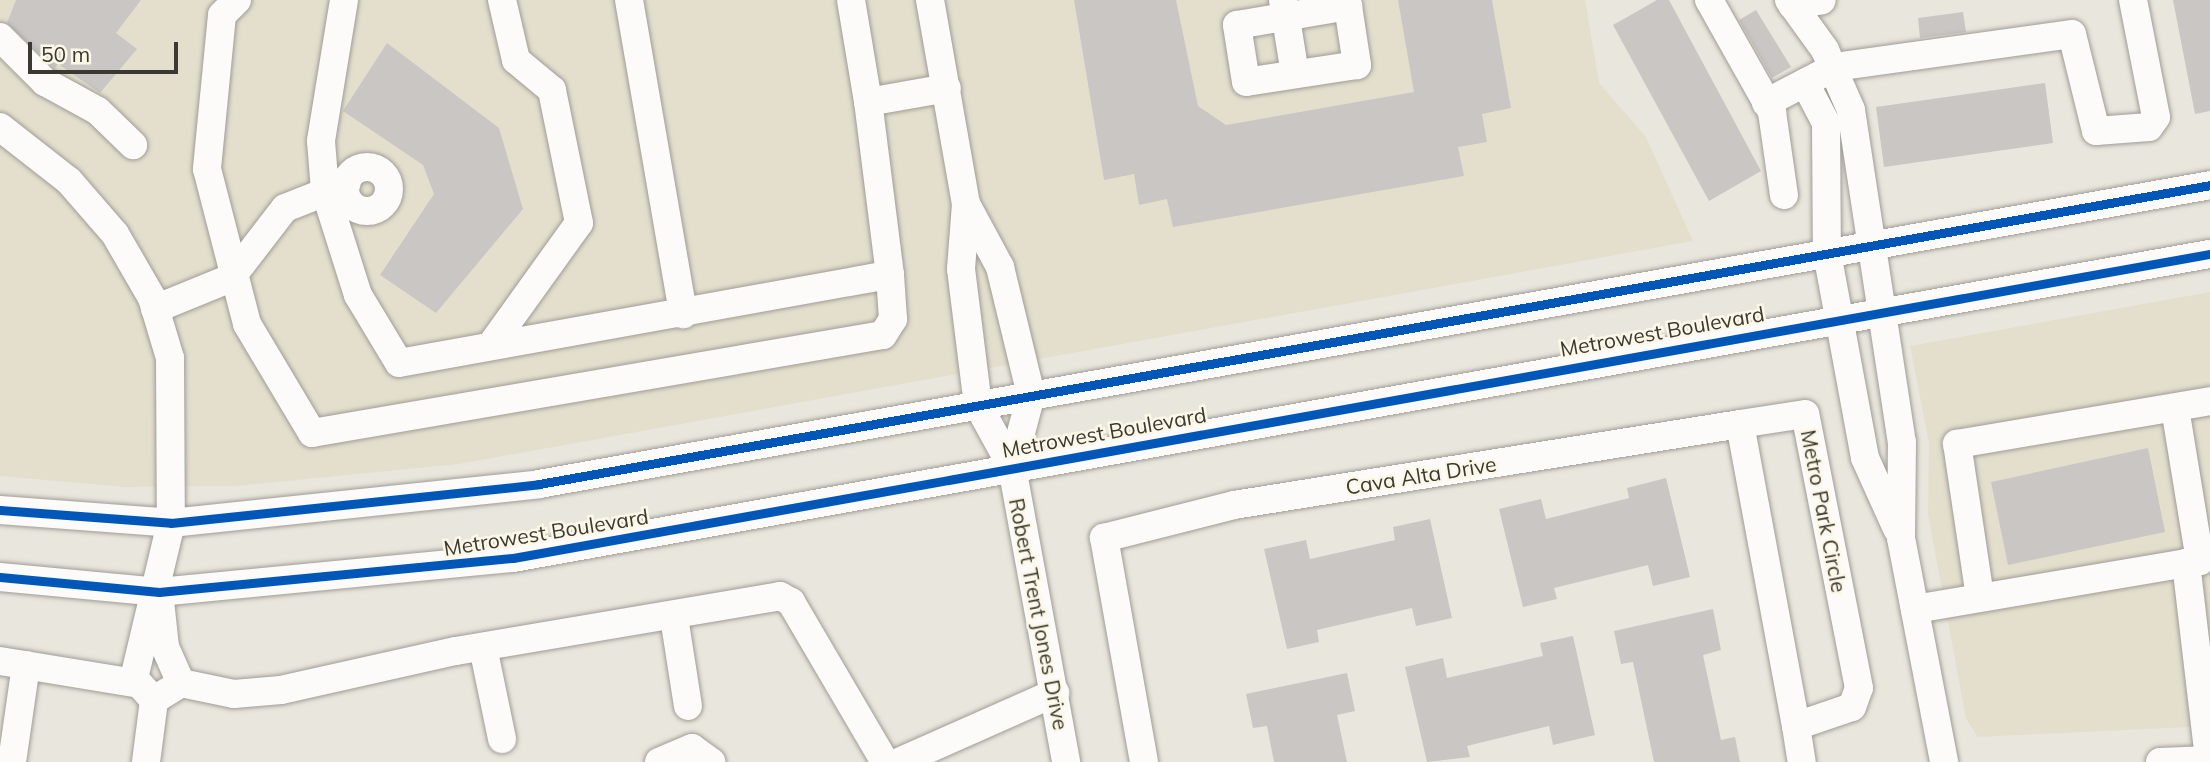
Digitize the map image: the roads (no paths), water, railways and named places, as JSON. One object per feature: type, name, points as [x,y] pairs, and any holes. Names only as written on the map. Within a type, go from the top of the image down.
[{"type":"street","points":[[237,0],[222,15],[207,169],[231,278],[247,324],[312,433],[883,335],[893,319],[890,275],[868,102],[851,0]]},
{"type":"street","points":[[344,0],[321,141],[336,188],[358,295],[399,363],[492,344],[683,314],[890,275]]},
{"type":"street","points":[[492,344],[579,223],[552,90],[516,60],[502,0]]},
{"type":"street","points":[[629,0],[683,314]]},
{"type":"street","points":[[930,0],[967,204],[961,269],[978,405]]},
{"type":"street","points":[[1709,0],[1766,103],[1776,127],[1784,195]]},
{"type":"street","points":[[1822,0],[1791,3],[1835,67],[1852,110],[1868,246],[1902,442],[1901,538],[1944,762]]},
{"type":"street","points":[[1766,103],[1835,67],[2072,34],[2096,131],[2149,127],[2156,117],[2133,0]]},
{"type":"street","points":[[1348,6],[1357,65],[1246,82],[1237,25],[1284,8],[1348,6]]},
{"type":"street","points":[[1284,8],[1295,74]]},
{"type":"street","points":[[0,37],[45,82],[66,89],[133,145]]},
{"type":"street","points":[[1805,83],[1826,123],[1827,253],[1865,458],[1901,538]]},
{"type":"street","points":[[868,102],[947,88]]},
{"type":"street","points":[[0,127],[69,181],[100,216],[155,309],[170,358],[172,523],[144,692],[146,762]]},
{"type":"street","points":[[0,510],[172,523],[539,484],[2210,185]]},
{"type":"street","points":[[155,309],[231,278],[285,208],[336,188]]},
{"type":"street","points":[[967,204],[1000,267],[1031,395]]},
{"type":"street","name":"Metrowest Boulevard","points":[[0,577],[159,592],[513,558],[1839,316],[2210,254]]},
{"type":"street","name":"Robert Trent Jones Drive","points":[[1012,467],[1031,395]]},
{"type":"street","points":[[1980,597],[1956,444],[2210,401]]},
{"type":"street","name":"Robert Trent Jones Drive","points":[[978,405],[1012,467],[1066,762]]},
{"type":"street","points":[[2160,762],[2209,760],[2202,562],[2175,408]]},
{"type":"street","name":"Metro Park Circle","points":[[1741,424],[1805,414],[1859,688],[1852,707],[1796,726]]},
{"type":"street","points":[[1741,424],[1802,762]]},
{"type":"street","name":"Cava Alta Drive","points":[[1144,762],[1104,538],[1234,505],[1741,424]]},
{"type":"street","points":[[1915,609],[2202,562]]},
{"type":"street","points":[[159,592],[165,647],[181,683]]},
{"type":"street","points":[[12,762],[13,663],[144,692],[181,683],[233,694],[281,690],[483,647],[674,617],[780,596],[791,602],[885,762]]},
{"type":"street","points":[[674,617],[688,706]]},
{"type":"street","points":[[483,647],[502,739]]},
{"type":"street","points":[[899,762],[1055,693]]},
{"type":"street","points":[[659,762],[692,748],[711,762]]}]
